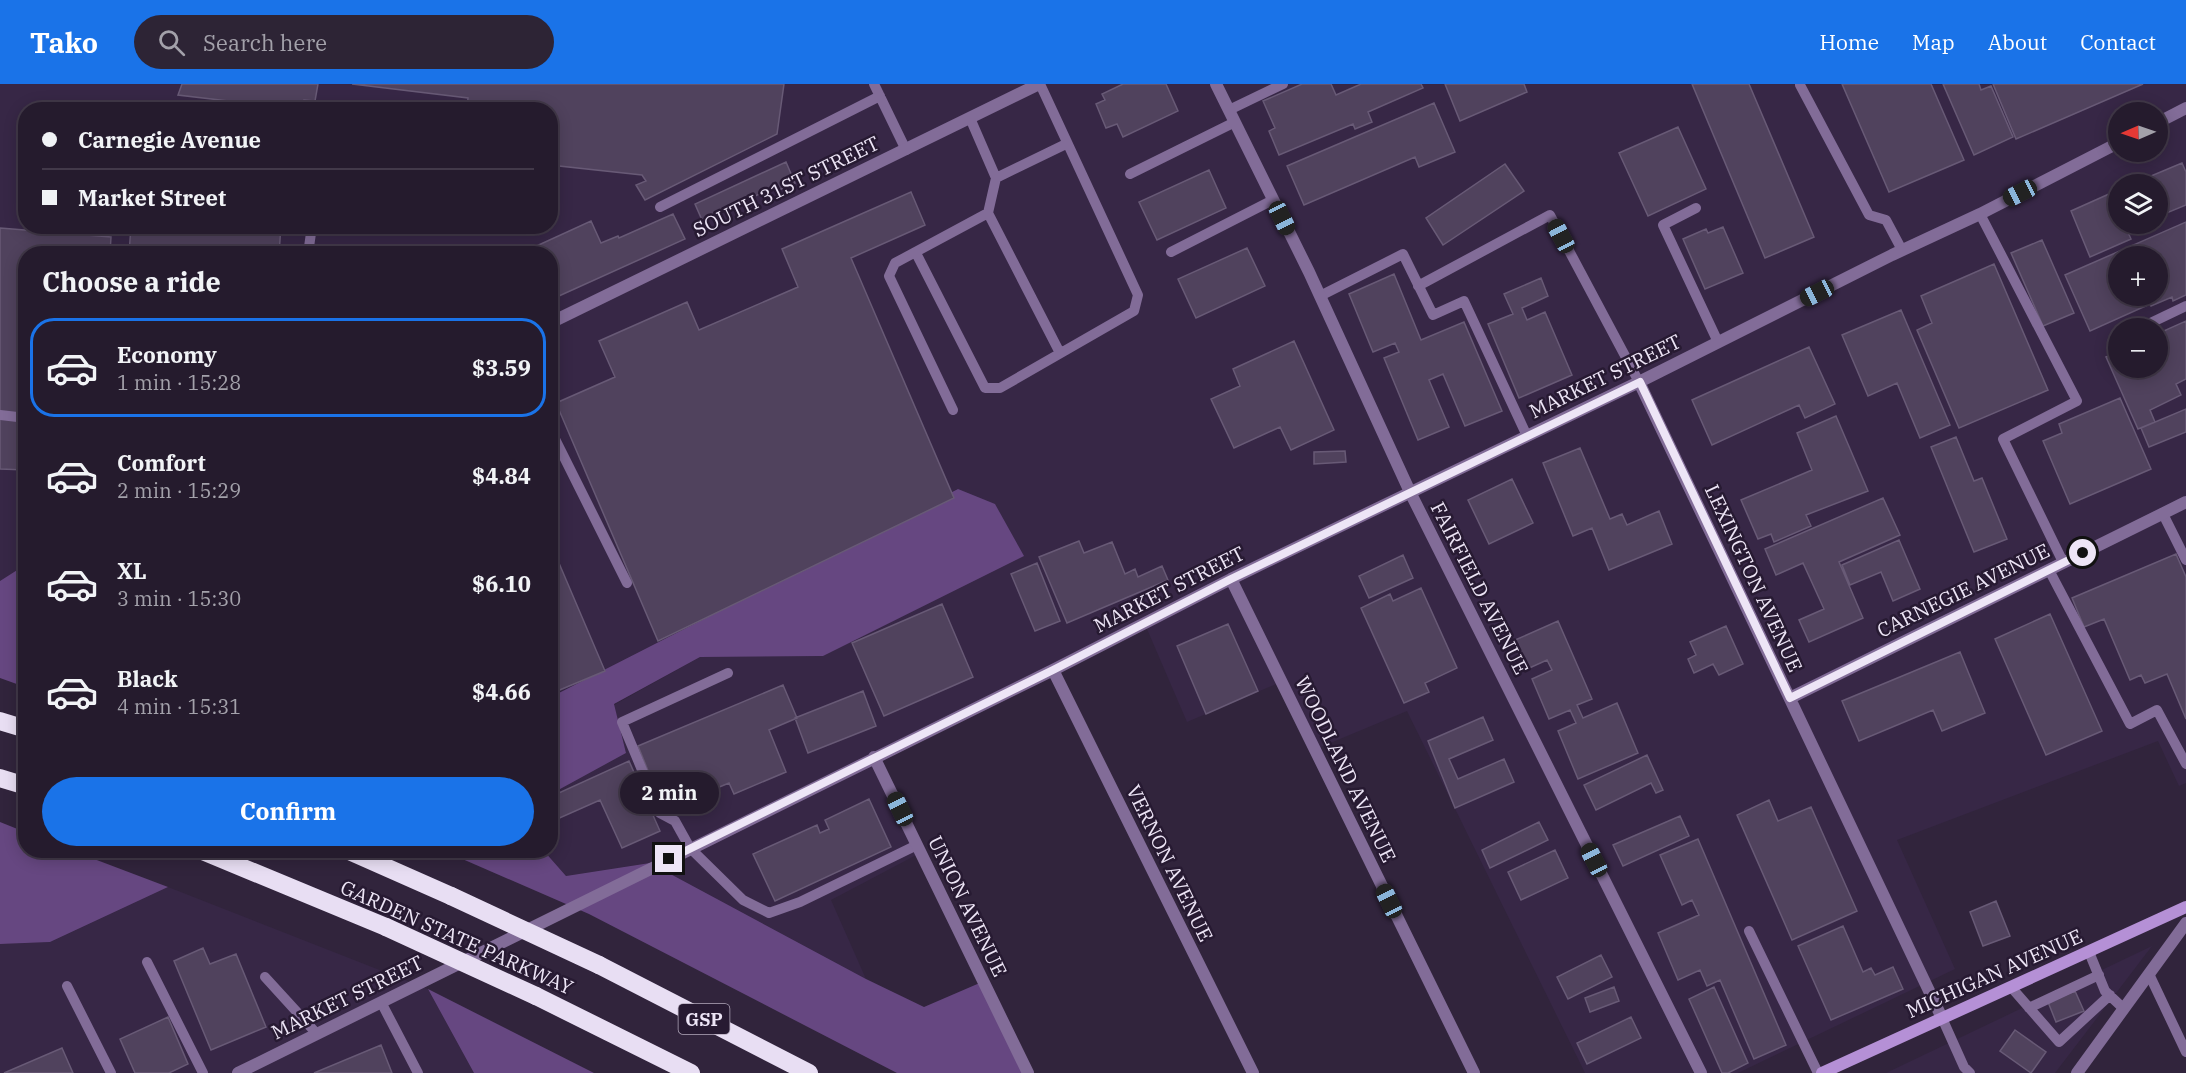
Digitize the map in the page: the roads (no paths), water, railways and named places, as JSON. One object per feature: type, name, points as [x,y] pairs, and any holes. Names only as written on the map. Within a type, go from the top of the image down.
[{"type":"highway","points":[[0,721],[18,727]]},
{"type":"highway","points":[[0,778],[18,784]]},
{"type":"highway","name":"GARDEN STATE PARKWAY","points":[[219,858],[386,927],[536,996],[691,1073]]},
{"type":"highway","name":"GARDEN STATE PARKWAY","points":[[365,858],[599,965],[809,1073]]},
{"type":"street","name":"SOUTH 31ST STREET","points":[[558,319],[1039,84]]},
{"type":"street","name":"FAIRFIELD AVENUE","points":[[1216,84],[1320,296],[1410,492],[1701,1073]]},
{"type":"street","points":[[2168,117],[2186,108]]},
{"type":"street","name":"MARKET STREET","points":[[238,1073],[1053,670],[1231,579],[1640,382],[2108,148]]},
{"type":"street","name":"LEXINGTON AVENUE","points":[[1640,382],[1942,1018]]},
{"type":"street","name":"CARNEGIE AVENUE","points":[[1790,698],[2186,502]]},
{"type":"street","name":"WOODLAND AVENUE","points":[[1231,579],[1474,1073]]},
{"type":"street","name":"VERNON AVENUE","points":[[1053,670],[1253,1073]]},
{"type":"street","name":"UNION AVENUE","points":[[874,757],[1028,1073]]},
{"type":"street","name":"MICHIGAN AVENUE","points":[[1820,1073],[2185,911]]},
{"type":"street","points":[[2076,1073],[2186,923]]},
{"type":"lane","points":[[874,84],[906,150]]},
{"type":"lane","points":[[916,252],[986,388],[1000,388],[1134,311],[1138,295],[1039,84]]},
{"type":"lane","points":[[1130,174],[1283,84]]},
{"type":"lane","points":[[1800,85],[1869,215],[1886,220],[1902,250]]},
{"type":"lane","points":[[660,207],[880,96]]},
{"type":"lane","points":[[970,118],[996,178],[988,213],[1060,353]]},
{"type":"lane","points":[[996,178],[1066,144]]},
{"type":"lane","points":[[1171,252],[1273,200]]},
{"type":"lane","points":[[1696,208],[1663,225],[1718,342]]},
{"type":"lane","points":[[953,410],[889,276],[895,263],[988,213]]},
{"type":"lane","points":[[1980,214],[2077,401],[2003,439],[2063,562]]},
{"type":"lane","points":[[1418,286],[1550,215],[1640,382]]},
{"type":"lane","points":[[1320,296],[1403,254],[1433,315],[1464,301],[1527,436]]},
{"type":"lane","points":[[2161,318],[2186,306]]},
{"type":"lane","points":[[0,415],[18,417]]},
{"type":"lane","points":[[558,445],[627,583]]},
{"type":"lane","points":[[2163,514],[2186,560]]},
{"type":"lane","points":[[2049,570],[2130,724],[2157,710],[2186,764]]},
{"type":"lane","points":[[728,673],[622,722],[660,813],[675,821],[690,848],[743,900],[769,913],[800,902],[917,844]]},
{"type":"lane","points":[[1749,932],[1820,1073]]},
{"type":"lane","points":[[2089,952],[2105,991],[2123,1008]]},
{"type":"lane","points":[[147,962],[202,1073]]},
{"type":"lane","points":[[2149,974],[2186,1052]]},
{"type":"lane","points":[[2029,1008],[2099,975]]},
{"type":"lane","points":[[265,977],[316,1034]]},
{"type":"lane","points":[[67,986],[111,1073]]},
{"type":"lane","points":[[2011,987],[2059,1042],[2110,995]]},
{"type":"lane","points":[[381,1002],[418,1073]]},
{"type":"lane","points":[[1942,1018],[1964,1066],[1970,1073]]}]
